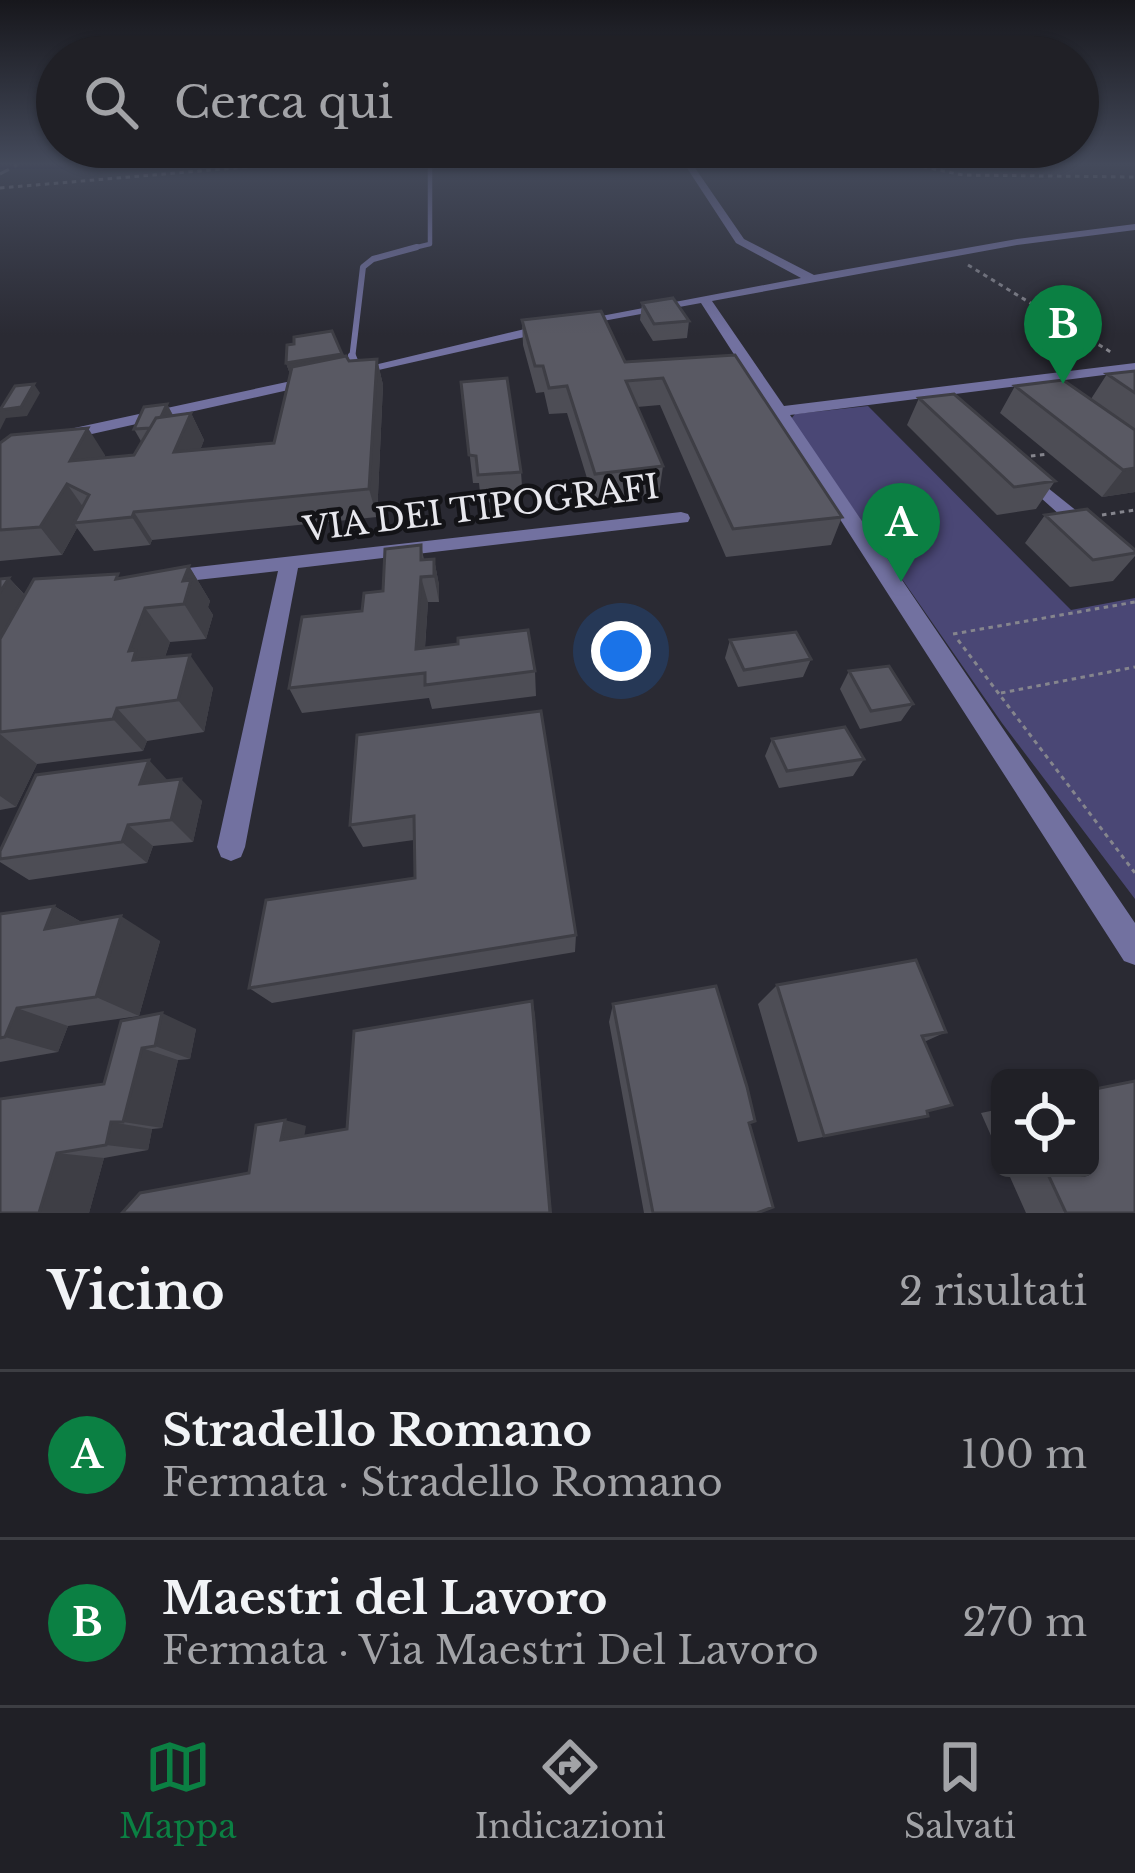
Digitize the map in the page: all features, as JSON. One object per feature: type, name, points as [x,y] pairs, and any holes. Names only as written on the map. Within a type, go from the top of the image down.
[{"type":"street","points":[[727,222],[740,241],[812,280]]},
{"type":"street","points":[[44,440],[545,328],[951,254],[1135,227]]},
{"type":"street","points":[[705,299],[1135,950]]},
{"type":"street","points":[[777,412],[1135,367]]},
{"type":"street","points":[[932,392],[960,417]]},
{"type":"street","points":[[1008,459],[1106,546]]},
{"type":"street","name":"VIA DEI TIPOGRAFI","points":[[156,578],[681,518]]},
{"type":"street","name":"VIA DEI TIPOGRAFI","points":[[231,847],[289,565]]},
{"type":"lane","points":[[359,370],[352,360],[363,267],[373,259],[430,244],[430,222]]},
{"type":"path","points":[[951,254],[1114,354]]},
{"type":"path","points":[[1008,459],[1054,453]]},
{"type":"path","points":[[1076,519],[1135,510]]},
{"type":"path","points":[[1135,602],[953,634],[1135,873]]},
{"type":"path","points":[[970,702],[1135,667]]},
{"type":"shaded area","points":[[868,406],[1071,610],[1135,598],[1135,899],[1002,723],[791,419],[795,414]]},
{"type":"building","points":[[673,298],[689,321],[654,324],[642,303]]},
{"type":"building","points":[[601,311],[625,362],[735,355],[842,517],[733,529],[663,378],[626,381],[663,466],[595,474],[567,386],[549,388],[543,366],[535,366],[522,320]]},
{"type":"building","points":[[332,331],[342,354],[286,363],[287,345],[294,344],[294,337]]},
{"type":"building","points":[[346,356],[349,361],[377,359],[369,489],[134,512],[132,517],[74,523],[89,495],[67,484],[40,527],[0,530],[0,443],[11,435],[88,428],[70,461],[134,455],[156,418],[191,413],[174,452],[274,443],[292,367]]},
{"type":"building","points":[[1135,371],[1135,393],[1107,374]]},
{"type":"building","points":[[507,378],[521,472],[478,475],[476,456],[469,455],[461,382]]},
{"type":"building","points":[[1063,380],[1135,430],[1135,468],[1123,470],[1015,386]]},
{"type":"building","points":[[34,384],[21,407],[0,410],[15,386]]},
{"type":"building","points":[[954,394],[1055,481],[1014,487],[919,398]]},
{"type":"building","points":[[167,404],[150,428],[134,429],[144,407]]},
{"type":"building","points":[[1087,509],[1135,553],[1093,560],[1045,515]]},
{"type":"building","points":[[421,545],[421,560],[434,559],[434,576],[421,577],[416,649],[458,644],[458,638],[528,630],[535,671],[425,685],[425,673],[289,688],[302,617],[362,611],[364,593],[383,591],[385,549]]},
{"type":"building","points":[[189,566],[183,581],[191,580],[184,604],[145,608],[129,651],[136,650],[133,660],[190,655],[178,700],[117,708],[113,719],[0,732],[0,639],[34,579],[118,574],[116,579]]},
{"type":"building","points":[[796,632],[811,659],[744,670],[730,640]]},
{"type":"building","points":[[889,666],[913,704],[871,711],[849,671]]},
{"type":"building","points":[[541,711],[576,935],[249,988],[266,900],[415,878],[414,816],[350,825],[357,735]]},
{"type":"building","points":[[845,727],[864,759],[787,771],[772,739]]},
{"type":"building","points":[[149,760],[140,784],[181,779],[171,820],[128,825],[122,842],[0,859],[36,775]]},
{"type":"building","points":[[54,906],[45,929],[121,916],[96,997],[17,1008],[5,1037],[0,1038],[0,914]]},
{"type":"building","points":[[916,960],[946,1032],[922,1036],[952,1105],[927,1111],[928,1116],[824,1136],[777,985]]},
{"type":"building","points":[[716,986],[747,1087],[755,1121],[749,1123],[773,1207],[757,1213],[653,1213],[613,1004]]},
{"type":"building","points":[[532,1001],[550,1213],[122,1213],[140,1193],[249,1173],[256,1125],[285,1120],[281,1140],[347,1129],[354,1031]]},
{"type":"building","points":[[162,1013],[155,1046],[142,1048],[123,1122],[111,1122],[106,1145],[57,1153],[39,1213],[0,1213],[0,1099],[104,1084],[121,1021]]},
{"type":"building","points":[[1135,1081],[1135,1213],[1066,1213],[1049,1177],[1099,1177],[1099,1088]]},
{"type":"place","name":"Maestri del Lavoro","points":[[1063,384]]},
{"type":"place","name":"Stradello Romano","points":[[901,582]]}]
